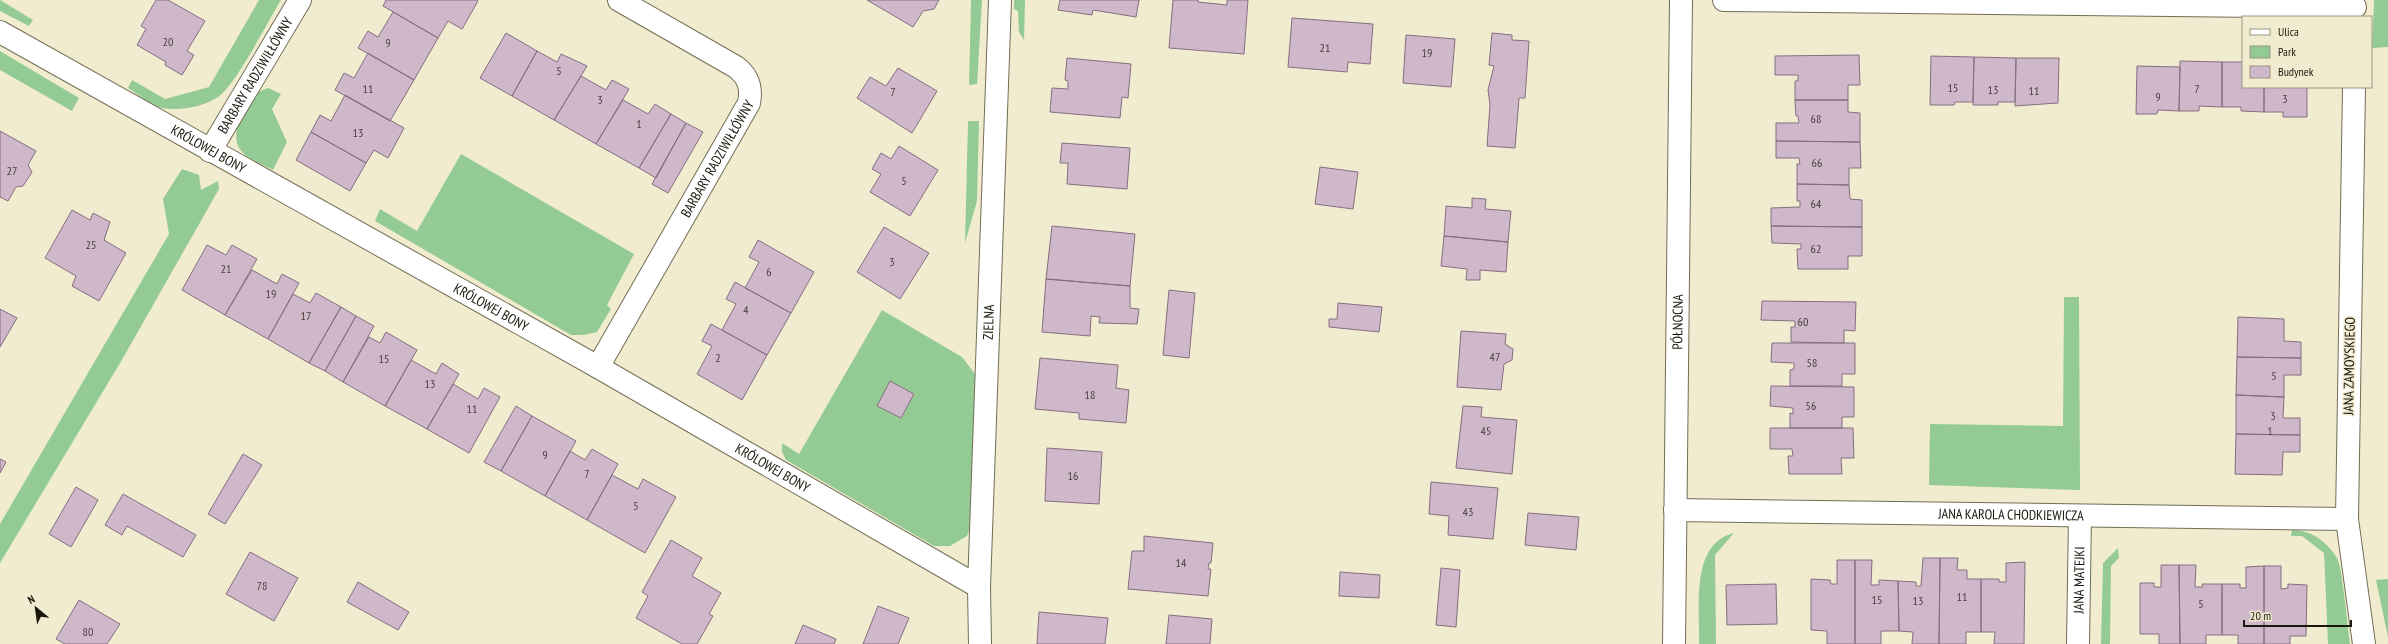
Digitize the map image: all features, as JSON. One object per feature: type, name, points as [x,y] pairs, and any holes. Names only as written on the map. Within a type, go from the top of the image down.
[{"type":"street","name":"BARBARY RADZIWIŁŁÓWNY","points":[[210,151],[300,0]]},
{"type":"street","name":"BARBARY RADZIWIŁŁÓWNY","points":[[598,367],[749,103],[751,91],[748,79],[736,67],[619,0]]},
{"type":"street","name":"ZIELNA","points":[[980,644],[979,587],[1000,0]]},
{"type":"street","name":"PÓŁNOCNA","points":[[1674,644],[1681,0]]},
{"type":"street","points":[[1724,0],[2356,8]]},
{"type":"street","name":"KRÓLOWEJ BONY","points":[[0,32],[598,367],[979,587]]},
{"type":"street","name":"JANA ZAMOYSKIEGO","points":[[2354,88],[2347,518],[2364,644]]},
{"type":"street","name":"JANA KAROLA CHODKIEWICZA","points":[[1675,510],[2347,518]]},
{"type":"street","name":"JANA MATEJKI","points":[[2078,644],[2080,516]]},
{"type":"green space","points":[[0,0],[33,20],[29,26],[0,11]]},
{"type":"green space","points":[[259,0],[281,0],[243,66],[226,90],[218,97],[198,106],[169,109],[153,105],[128,88],[132,80],[165,99],[209,87]]},
{"type":"green space","points":[[971,0],[982,0],[977,84],[969,85]]},
{"type":"green space","points":[[1014,0],[1025,0],[1024,40],[1019,32],[1018,11],[1014,9]]},
{"type":"green space","points":[[2374,0],[2388,0],[2388,47],[2372,48]]},
{"type":"green space","points":[[0,51],[79,98],[72,111],[0,70]]},
{"type":"green space","points":[[268,88],[281,94],[272,109],[287,142],[273,170],[245,155],[239,148],[236,133],[241,116],[253,94]]},
{"type":"green space","points":[[968,121],[979,121],[977,201],[965,243]]},
{"type":"green space","points":[[461,154],[634,254],[607,305],[611,309],[597,332],[584,335],[571,335],[375,221],[380,209],[417,231]]},
{"type":"green space","points":[[182,169],[199,175],[201,190],[218,181],[219,189],[123,358],[0,563],[0,524],[169,234],[163,199]]},
{"type":"green space","points":[[2064,297],[2079,297],[2080,490],[1929,485],[1930,424],[2063,426]]},
{"type":"green space","points":[[882,310],[962,357],[975,374],[972,521],[967,536],[950,546],[934,546],[786,460],[782,452],[782,443],[799,454]]},
{"type":"green space","points":[[2292,530],[2306,532],[2318,538],[2329,547],[2337,558],[2343,585],[2350,644],[2328,644],[2324,553],[2302,536],[2291,536]]},
{"type":"green space","points":[[1734,533],[1715,555],[1716,644],[1699,644],[1700,579],[1704,563],[1710,550],[1720,539]]},
{"type":"green space","points":[[2118,548],[2119,558],[2111,566],[2110,644],[2101,644],[2103,563]]},
{"type":"green space","points":[[2388,579],[2388,637],[2376,580]]},
{"type":"building","points":[[156,0],[168,0],[205,21],[187,51],[194,55],[182,75],[165,65],[166,62],[137,45],[146,29],[141,26]]},
{"type":"building","points":[[386,0],[478,1],[462,29],[448,21],[438,38],[383,6]]},
{"type":"building","points":[[867,0],[939,0],[934,9],[923,11],[913,27]]},
{"type":"building","points":[[1060,0],[1139,0],[1136,17],[1093,10],[1092,15],[1058,10]]},
{"type":"building","points":[[1173,0],[1198,0],[1198,2],[1227,5],[1227,0],[1248,0],[1244,54],[1169,48]]},
{"type":"building","points":[[393,12],[438,38],[414,80],[358,48],[368,31],[378,37]]},
{"type":"building","points":[[1292,18],[1373,24],[1370,64],[1348,62],[1347,72],[1288,67]]},
{"type":"building","points":[[506,33],[537,51],[512,96],[480,78]]},
{"type":"building","points":[[1492,33],[1512,35],[1512,40],[1529,41],[1525,98],[1519,98],[1515,148],[1487,146],[1490,105],[1488,90],[1494,66],[1489,65]]},
{"type":"building","points":[[1406,35],[1455,39],[1451,87],[1403,83]]},
{"type":"building","points":[[537,51],[557,62],[561,54],[587,66],[554,120],[512,96]]},
{"type":"building","points":[[368,53],[414,80],[390,121],[335,90],[344,73],[354,78]]},
{"type":"building","points":[[1859,55],[1860,85],[1848,85],[1848,100],[1795,100],[1795,81],[1798,81],[1798,75],[1775,75],[1775,56]]},
{"type":"building","points":[[1931,56],[1974,57],[1973,102],[1955,102],[1954,105],[1930,105]]},
{"type":"building","points":[[1974,57],[2016,58],[2015,102],[1998,102],[1998,105],[1973,105]]},
{"type":"building","points":[[1067,58],[1131,64],[1128,98],[1122,97],[1120,118],[1050,112],[1052,88],[1068,89],[1068,81],[1065,80]]},
{"type":"building","points":[[2016,58],[2059,58],[2058,103],[2015,106]]},
{"type":"building","points":[[2180,61],[2222,62],[2222,107],[2199,106],[2199,111],[2179,111]]},
{"type":"building","points":[[2222,62],[2242,62],[2242,88],[2264,88],[2264,112],[2241,111],[2241,107],[2222,107]]},
{"type":"building","points":[[2137,66],[2180,67],[2179,111],[2158,110],[2157,114],[2136,114]]},
{"type":"building","points":[[898,68],[937,91],[912,133],[857,98],[870,77],[886,86]]},
{"type":"building","points":[[581,76],[606,90],[612,80],[629,89],[596,144],[554,120]]},
{"type":"building","points":[[2264,88],[2307,88],[2307,117],[2283,117],[2283,112],[2264,112]]},
{"type":"building","points":[[345,95],[404,128],[388,158],[374,150],[366,163],[311,132],[320,115],[331,121]]},
{"type":"building","points":[[623,100],[648,114],[655,104],[671,114],[639,168],[596,144]]},
{"type":"building","points":[[1795,100],[1848,100],[1848,112],[1860,113],[1860,142],[1776,141],[1776,123],[1799,123],[1798,116],[1796,116]]},
{"type":"building","points":[[671,114],[686,123],[656,178],[639,168]]},
{"type":"building","points":[[686,123],[703,132],[668,193],[652,184]]},
{"type":"building","points":[[0,131],[36,151],[28,165],[32,172],[23,186],[16,187],[8,201],[0,197]]},
{"type":"building","points":[[311,132],[366,163],[350,191],[296,160]]},
{"type":"building","points":[[1776,141],[1860,142],[1861,168],[1849,168],[1849,185],[1797,184],[1797,164],[1800,164],[1799,158],[1776,158]]},
{"type":"building","points":[[1062,143],[1130,148],[1127,189],[1067,184],[1068,163],[1060,163]]},
{"type":"building","points":[[899,146],[938,170],[910,216],[870,192],[881,174],[872,169],[881,153],[891,159]]},
{"type":"building","points":[[1320,167],[1358,172],[1353,209],[1315,204]]},
{"type":"building","points":[[1797,184],[1849,185],[1850,199],[1862,200],[1862,227],[1771,226],[1771,208],[1800,207],[1800,201],[1797,201]]},
{"type":"building","points":[[1472,198],[1486,199],[1485,209],[1511,211],[1508,242],[1444,236],[1446,206],[1472,208]]},
{"type":"building","points":[[72,210],[90,220],[93,213],[110,222],[104,240],[126,253],[99,301],[72,286],[76,276],[45,258]]},
{"type":"building","points":[[1052,226],[1135,234],[1130,286],[1046,279]]},
{"type":"building","points":[[1771,226],[1862,227],[1862,256],[1848,256],[1848,269],[1798,269],[1797,249],[1801,249],[1801,244],[1772,243]]},
{"type":"building","points":[[884,227],[929,253],[900,299],[857,272]]},
{"type":"building","points":[[1444,236],[1508,242],[1506,272],[1480,270],[1480,280],[1466,280],[1467,269],[1441,266]]},
{"type":"building","points":[[758,240],[814,272],[791,313],[745,288],[759,262],[749,257]]},
{"type":"building","points":[[207,245],[226,255],[232,245],[257,259],[225,315],[182,290]]},
{"type":"building","points":[[252,270],[277,284],[282,274],[299,283],[268,339],[225,315]]},
{"type":"building","points":[[1046,279],[1130,286],[1130,308],[1139,309],[1137,324],[1099,323],[1100,317],[1091,316],[1090,336],[1042,332]]},
{"type":"building","points":[[735,282],[791,313],[767,355],[722,330],[736,304],[726,299]]},
{"type":"building","points":[[1169,290],[1195,293],[1189,358],[1163,355]]},
{"type":"building","points":[[316,293],[341,307],[309,363],[268,339],[293,294],[310,303]]},
{"type":"building","points":[[1762,301],[1856,302],[1855,331],[1844,330],[1844,343],[1791,342],[1791,327],[1795,327],[1795,321],[1761,320]]},
{"type":"building","points":[[1338,303],[1382,307],[1379,332],[1329,327],[1329,319],[1337,319]]},
{"type":"building","points":[[341,307],[356,316],[325,371],[309,363]]},
{"type":"building","points":[[0,309],[17,318],[0,347]]},
{"type":"building","points":[[356,316],[374,326],[343,382],[325,371]]},
{"type":"building","points":[[2238,317],[2284,319],[2284,341],[2301,342],[2301,358],[2237,357]]},
{"type":"building","points":[[711,324],[767,355],[742,400],[697,374],[712,346],[702,341]]},
{"type":"building","points":[[1461,331],[1506,334],[1505,344],[1513,349],[1512,360],[1504,364],[1501,390],[1457,387]]},
{"type":"building","points":[[386,332],[417,350],[385,406],[343,382],[369,337],[380,343]]},
{"type":"building","points":[[1772,343],[1855,343],[1855,374],[1842,374],[1842,386],[1790,386],[1790,370],[1794,369],[1794,363],[1771,362]]},
{"type":"building","points":[[2237,357],[2301,358],[2301,375],[2284,375],[2284,397],[2236,395]]},
{"type":"building","points":[[1040,358],[1118,365],[1116,388],[1129,390],[1126,423],[1079,419],[1079,413],[1035,409]]},
{"type":"building","points":[[411,360],[436,374],[442,363],[459,374],[427,429],[385,406]]},
{"type":"building","points":[[890,381],[914,394],[901,418],[877,406]]},
{"type":"building","points":[[453,384],[478,399],[484,388],[500,397],[469,453],[427,429]]},
{"type":"building","points":[[1771,386],[1854,387],[1854,417],[1842,417],[1842,428],[1790,428],[1790,413],[1793,414],[1793,408],[1770,406]]},
{"type":"building","points":[[2236,395],[2284,397],[2283,418],[2300,418],[2300,435],[2236,434]]},
{"type":"building","points":[[516,406],[532,416],[501,471],[484,462]]},
{"type":"building","points":[[1463,406],[1482,407],[1481,417],[1517,420],[1512,474],[1456,468]]},
{"type":"building","points":[[532,416],[576,441],[545,496],[501,471]]},
{"type":"building","points":[[1770,428],[1853,428],[1854,458],[1841,458],[1842,474],[1789,474],[1788,456],[1793,456],[1792,449],[1770,449]]},
{"type":"building","points":[[2236,434],[2300,435],[2300,452],[2283,452],[2282,475],[2235,474]]},
{"type":"building","points":[[1047,448],[1102,452],[1099,504],[1045,501]]},
{"type":"building","points":[[592,449],[618,464],[587,520],[545,496],[570,451],[585,460]]},
{"type":"building","points":[[243,454],[262,465],[225,524],[208,514]]},
{"type":"building","points":[[0,459],[6,462],[0,473]]},
{"type":"building","points":[[612,475],[638,489],[643,479],[676,497],[645,553],[587,520]]},
{"type":"building","points":[[1431,482],[1498,488],[1493,539],[1448,535],[1449,516],[1429,514]]},
{"type":"building","points":[[76,487],[98,500],[71,547],[49,534]]},
{"type":"building","points":[[123,494],[196,535],[183,557],[127,526],[122,535],[105,525]]},
{"type":"building","points":[[1528,513],[1579,517],[1576,550],[1525,545]]},
{"type":"building","points":[[1144,536],[1213,543],[1211,563],[1209,563],[1208,569],[1211,569],[1208,596],[1128,589],[1132,551],[1144,551]]},
{"type":"building","points":[[671,540],[702,558],[692,576],[721,593],[709,614],[713,616],[697,644],[682,644],[636,618],[648,596],[642,592]]},
{"type":"building","points":[[250,552],[298,578],[274,621],[226,594]]},
{"type":"building","points":[[1923,558],[1940,558],[1939,644],[1912,644],[1913,632],[1899,631],[1898,581],[1916,582],[1916,586],[1921,586]]},
{"type":"building","points":[[1940,558],[1958,558],[1957,570],[1967,570],[1967,579],[1981,579],[1981,632],[1966,632],[1966,644],[1939,644]]},
{"type":"building","points":[[1837,560],[1855,560],[1855,644],[1827,644],[1827,631],[1811,630],[1811,579],[1830,580],[1831,584],[1837,584]]},
{"type":"building","points":[[1855,560],[1872,560],[1871,585],[1879,585],[1879,580],[1898,581],[1899,631],[1881,631],[1881,644],[1855,644]]},
{"type":"building","points":[[2025,562],[2024,644],[1994,644],[1995,632],[1981,632],[1981,579],[1999,579],[1999,582],[2006,582],[2006,563]]},
{"type":"building","points":[[2161,565],[2179,565],[2180,644],[2159,644],[2159,634],[2140,634],[2140,583],[2154,583],[2154,587],[2161,587]]},
{"type":"building","points":[[2179,565],[2196,565],[2195,587],[2203,587],[2202,584],[2222,584],[2222,635],[2206,635],[2206,644],[2180,644]]},
{"type":"building","points":[[2264,566],[2264,644],[2238,644],[2238,635],[2222,635],[2222,584],[2240,584],[2240,588],[2246,588],[2246,567]]},
{"type":"building","points":[[2264,566],[2281,566],[2281,589],[2288,588],[2288,584],[2307,585],[2306,636],[2290,636],[2290,644],[2264,644]]},
{"type":"building","points":[[1441,568],[1460,570],[1456,627],[1436,625]]},
{"type":"building","points":[[1340,572],[1380,575],[1379,598],[1339,596]]},
{"type":"building","points":[[358,582],[409,612],[398,630],[347,602]]},
{"type":"building","points":[[1776,584],[1777,624],[1727,625],[1726,585]]},
{"type":"building","points":[[79,600],[120,624],[107,644],[65,644],[56,639]]},
{"type":"building","points":[[878,606],[909,618],[898,644],[863,644]]},
{"type":"building","points":[[1039,612],[1108,618],[1105,644],[1037,644]]},
{"type":"building","points":[[1169,615],[1212,619],[1210,644],[1166,644]]},
{"type":"building","points":[[803,625],[836,639],[834,644],[795,644]]}]
